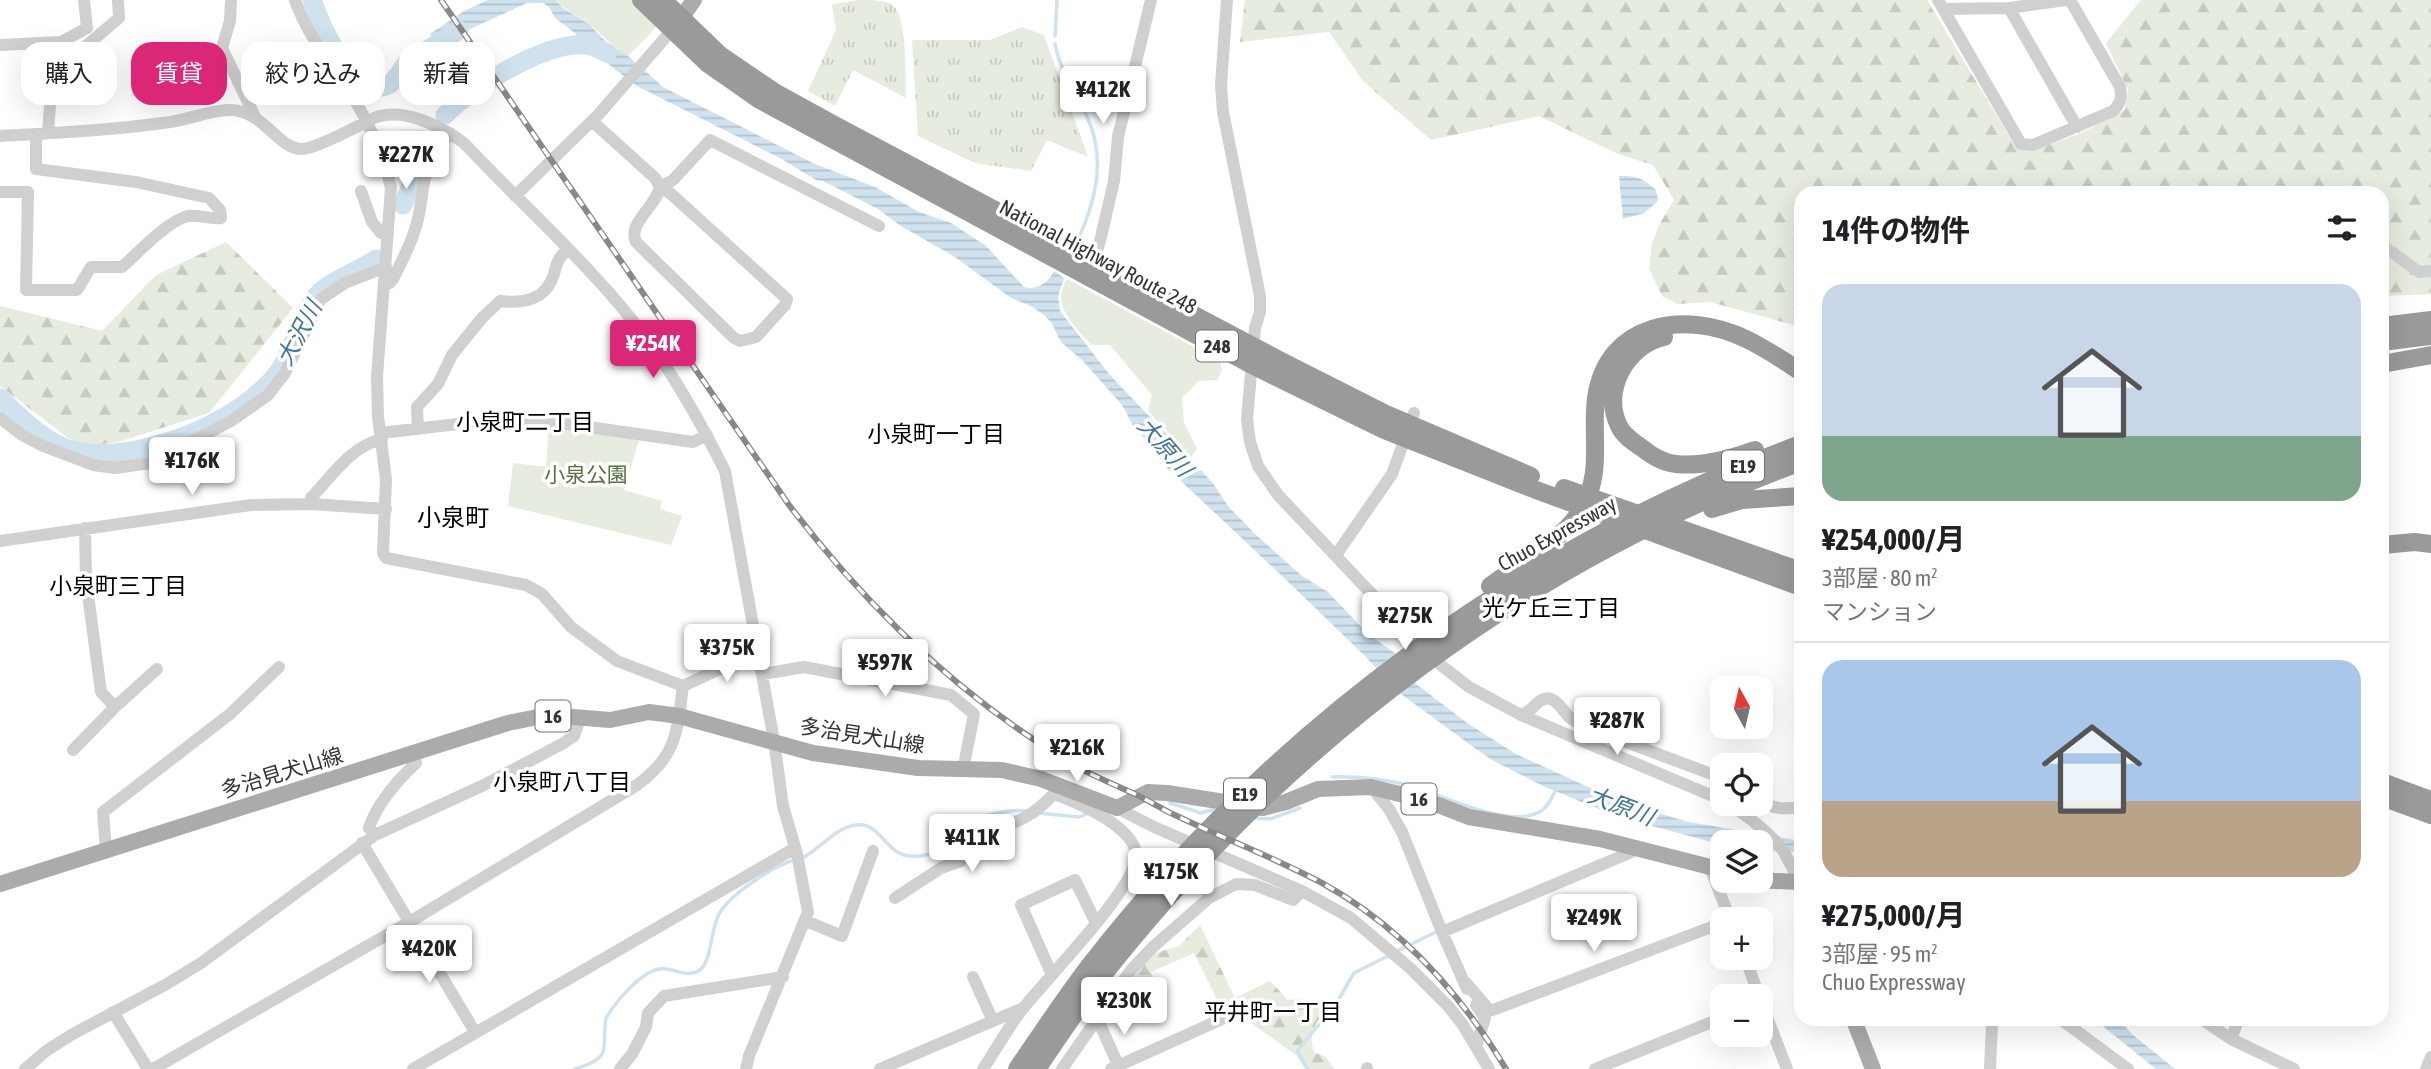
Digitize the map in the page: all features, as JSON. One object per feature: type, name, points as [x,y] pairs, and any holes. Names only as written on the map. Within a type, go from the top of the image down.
[{"type":"highway","name":"National Highway Route 248","points":[[641,0],[776,93],[1093,262],[1253,357],[1384,430],[1454,460],[1794,584]]},
{"type":"highway","name":"National Highway Route 248","points":[[663,0],[677,24],[708,64],[758,99],[1253,357],[1519,472],[1794,569]]},
{"type":"highway","points":[[2389,325],[2431,320]]},
{"type":"highway","points":[[1453,627],[1562,533],[1579,512],[1590,492],[1596,466],[1596,398],[1604,368],[1628,340],[1647,330],[1681,324],[1700,325],[1745,338],[1794,368]]},
{"type":"highway","points":[[1794,380],[1728,341],[1700,334],[1677,334],[1646,344],[1628,360],[1616,382],[1613,406],[1619,428],[1627,437],[1654,458],[1675,464],[1711,463],[1794,436]]},
{"type":"highway","points":[[2389,341],[2431,336]]},
{"type":"highway","points":[[2389,363],[2431,355]]},
{"type":"highway","name":"Chuo Expressway","points":[[1453,627],[1501,592],[1586,543],[1686,492],[1794,447]]},
{"type":"highway","name":"E19","points":[[1716,502],[1794,465]]},
{"type":"highway","points":[[1716,502],[1794,496]]},
{"type":"highway","name":"Chuo Expressway","points":[[1453,627],[1509,604],[1532,602],[1610,553],[1682,522],[1716,502]]},
{"type":"highway","points":[[2389,534],[2431,536]]},
{"type":"highway","points":[[2389,544],[2415,542],[2431,544]]},
{"type":"highway","name":"E19","points":[[1017,1069],[1090,965],[1196,854],[1311,743],[1453,627]]},
{"type":"highway","points":[[2389,785],[2431,800]]},
{"type":"highway","points":[[2389,800],[2431,815]]},
{"type":"highway","name":"E19","points":[[1037,1069],[1196,854]]},
{"type":"main road","points":[[677,24],[694,0]]},
{"type":"main road","name":"多治見犬山線","points":[[0,884],[524,719],[548,715],[610,720],[649,712],[679,716],[813,753],[918,768],[1002,770],[1117,808]]},
{"type":"main road","name":"16","points":[[1117,808],[1148,792],[1263,808],[1318,789],[1371,788],[1428,801],[1469,817],[1642,848],[1710,865]]},
{"type":"main road","points":[[1773,881],[1794,883]]},
{"type":"main road","points":[[1856,1026],[1873,1069]]},
{"type":"street","points":[[61,42],[87,28],[84,0]]},
{"type":"street","points":[[91,42],[119,18],[118,0]]},
{"type":"street","points":[[232,0],[230,21],[222,48],[255,118]]},
{"type":"street","points":[[295,0],[319,50],[351,94],[368,124],[386,164],[391,188],[377,377],[386,480],[383,543],[386,558],[526,585],[542,594],[571,627],[617,661],[683,686],[758,652]]},
{"type":"street","points":[[1093,262],[1114,181],[1118,137],[1151,0]]},
{"type":"street","points":[[1227,0],[1221,85],[1223,112],[1260,296],[1247,419],[1250,442],[1258,467],[1279,495],[1442,666],[1469,687],[1521,715],[1710,795]]},
{"type":"street","points":[[2068,0],[2120,87],[2122,95],[2119,105],[2113,111],[2033,145],[2021,144],[1941,5],[2009,8],[2068,0]]},
{"type":"street","points":[[2009,8],[2077,127]]},
{"type":"street","points":[[515,196],[595,118],[677,24]]},
{"type":"street","points":[[0,45],[21,44]]},
{"type":"street","points":[[0,192],[28,192],[26,290],[76,290],[91,267],[122,267],[176,221],[190,215],[221,218],[220,210],[209,198],[136,181],[36,169],[50,105]]},
{"type":"street","points":[[0,136],[159,123],[227,110],[245,112],[265,124],[283,143],[301,149],[368,124],[375,118],[410,117],[428,122],[464,143],[567,250],[647,340],[707,435],[725,471],[763,674],[783,806],[797,856],[808,912],[807,921],[749,1056],[746,1069]]},
{"type":"street","points":[[595,118],[655,178],[660,187],[670,193],[787,299],[785,305],[756,337],[740,341],[636,242],[632,234],[654,204],[660,187],[673,180],[710,140],[879,226]]},
{"type":"street","points":[[384,282],[393,279],[412,239],[419,216],[425,171],[436,149],[450,134]]},
{"type":"street","points":[[360,191],[372,222],[381,233],[388,234]]},
{"type":"street","points":[[418,429],[417,407],[438,384],[452,355],[482,318],[500,302],[518,303],[543,294],[550,285],[557,261],[567,250]]},
{"type":"street","points":[[2389,250],[2419,272],[2431,271]]},
{"type":"street","points":[[0,418],[22,435],[43,446],[93,465],[115,468],[151,463],[211,433],[268,395],[285,373],[321,299],[345,284],[386,267]]},
{"type":"street","points":[[1336,555],[1392,474],[1414,413]]},
{"type":"street","points":[[311,504],[311,498],[354,452],[368,442],[382,436],[418,429],[533,419],[693,442],[707,435]]},
{"type":"street","points":[[0,541],[251,505],[311,504],[386,509]]},
{"type":"street","points":[[85,528],[86,580],[101,692],[115,706]]},
{"type":"street","points":[[106,851],[103,813],[230,714],[279,667]]},
{"type":"street","points":[[763,674],[804,667],[951,695],[974,714],[963,770]]},
{"type":"street","points":[[73,750],[115,706],[157,669]]},
{"type":"street","points":[[153,1069],[411,921],[637,785],[656,771],[670,752],[683,686]]},
{"type":"street","points":[[1521,715],[1532,711],[1539,701],[1547,698],[1556,701],[1569,716],[1583,726],[1710,774]]},
{"type":"street","points":[[24,1069],[55,1045],[201,963],[375,835],[484,785],[562,744],[574,736],[580,719]]},
{"type":"street","points":[[375,835],[369,828],[374,815],[416,763],[413,754]]},
{"type":"street","points":[[1371,788],[1389,809],[1402,832],[1454,962],[1485,1018],[1476,1047]]},
{"type":"street","points":[[895,898],[941,868],[961,861],[967,842],[973,836],[1028,818],[1057,790],[1088,806],[1130,838],[1136,855],[1130,879],[1023,1008],[984,1069]]},
{"type":"street","points":[[1117,808],[1154,827],[1302,891],[1351,918],[1384,945],[1449,1007],[1489,1069]]},
{"type":"street","points":[[1773,808],[1794,808]]},
{"type":"street","points":[[1747,816],[1769,834],[1794,870]]},
{"type":"street","points":[[362,843],[475,1032]]},
{"type":"street","points":[[1442,932],[1642,848]]},
{"type":"street","points":[[807,921],[842,936],[873,851]]},
{"type":"street","points":[[413,1069],[475,1032],[797,856]]},
{"type":"street","points":[[1052,975],[1021,905],[1075,880],[1096,923]]},
{"type":"street","points":[[1062,1069],[1131,970],[1209,898],[1236,884],[1255,885],[1293,900],[1302,891]]},
{"type":"street","points":[[1466,983],[1490,1010],[1710,928]]},
{"type":"street","points":[[620,1069],[632,1054],[646,1027],[648,1013],[664,996],[783,977]]},
{"type":"street","points":[[973,977],[993,1021]]},
{"type":"street","points":[[880,1069],[1023,1008]]},
{"type":"street","points":[[113,1012],[148,1069]]},
{"type":"street","points":[[1097,1018],[1117,1068],[1222,1019]]},
{"type":"street","points":[[1595,1069],[1710,1023]]},
{"type":"street","points":[[1990,1069],[1992,1026]]},
{"type":"street","points":[[2070,1026],[2128,1069]]},
{"type":"street","points":[[2212,1026],[2231,1039],[2294,1069]]},
{"type":"street","points":[[2231,1039],[2236,1026]]},
{"type":"street","points":[[1773,1033],[1787,1069]]},
{"type":"street","points":[[2426,1069],[2431,1058]]},
{"type":"green space","points":[[555,0],[677,0],[651,33],[628,56]]},
{"type":"green space","points":[[860,0],[889,3],[898,12],[903,35],[906,98],[853,70],[835,106],[808,91],[836,30],[832,4]]},
{"type":"green space","points":[[1245,0],[1927,0],[2015,146],[2035,150],[2081,133],[2125,110],[2128,90],[2106,43],[2141,0],[2431,0],[2431,294],[2389,296],[2389,186],[1794,186],[1794,325],[1710,302],[1677,304],[1662,296],[1649,269],[1652,243],[1674,200],[1653,165],[1618,154],[1539,116],[1431,140],[1363,81],[1329,32],[1240,42]]},
{"type":"green space","points":[[1022,27],[1044,35],[1088,157],[1047,140],[1031,171],[975,163],[918,136],[912,40],[990,40]]},
{"type":"green space","points":[[226,242],[293,308],[209,413],[118,442],[80,447],[0,386],[0,306],[102,331],[156,275]]},
{"type":"green space","points":[[1067,279],[1220,361],[1222,371],[1217,380],[1198,381],[1182,398],[1184,423],[1197,449],[1191,457],[1148,411],[1152,395],[1110,345],[1091,345],[1072,323],[1061,298]]},
{"type":"green space","name":"小泉公園","points":[[549,425],[639,440],[624,490],[662,501],[660,509],[682,516],[671,545],[508,506],[513,463],[546,467]]},
{"type":"green space","points":[[1200,925],[1235,998],[1270,981],[1288,1000],[1300,999],[1325,1011],[1313,1030],[1312,1046],[1314,1052],[1326,1057],[1334,1069],[1305,1069],[1297,1056],[1233,1010],[1224,1013],[1194,953],[1151,972],[1160,996],[1106,1023],[1139,969],[1156,953],[1179,946]]},
{"type":"water","points":[[488,0],[555,0],[589,24],[607,43],[628,56],[663,87],[815,164],[875,187],[919,212],[951,223],[986,246],[1024,287],[1042,285],[1054,271],[1064,278],[1058,296],[1060,311],[1109,374],[1212,482],[1228,506],[1255,534],[1302,576],[1328,592],[1368,634],[1406,661],[1416,684],[1467,723],[1516,754],[1621,802],[1689,822],[1736,830],[1710,830],[1710,842],[1616,816],[1543,786],[1492,760],[1397,691],[1365,656],[1167,468],[1134,427],[1122,405],[1083,361],[1061,342],[1051,322],[1044,315],[1011,298],[955,257],[901,226],[878,209],[816,180],[780,158],[637,86],[587,48],[543,3],[527,3],[470,29],[449,42],[435,42],[430,34],[464,11]]},
{"type":"water","points":[[1619,176],[1639,178],[1647,183],[1656,190],[1658,201],[1644,213],[1623,219]]},
{"type":"water","points":[[1773,836],[1794,840],[1794,852],[1773,851]]},
{"type":"water","points":[[2103,1026],[2125,1026],[2175,1069],[2156,1069]]},
{"type":"waterway","name":"大原川","points":[[312,0],[322,26],[339,56],[361,81],[373,86],[390,84],[408,62],[459,30]]},
{"type":"waterway","points":[[1055,36],[1057,0]]},
{"type":"waterway","points":[[1055,44],[1065,73],[1088,119],[1096,150],[1093,197],[1077,241]]},
{"type":"waterway","name":"大沢川","points":[[445,115],[491,79],[551,50],[587,45],[607,53]]},
{"type":"waterway","name":"大沢川","points":[[403,205],[428,143]]},
{"type":"waterway","name":"大沢川","points":[[0,398],[41,434],[68,449],[93,453],[122,452],[183,437],[239,408],[262,390],[285,362],[314,299],[334,282],[376,259]]},
{"type":"waterway","points":[[1332,777],[1398,783],[1493,814],[1511,816],[1528,816],[1541,811],[1556,789]]},
{"type":"waterway","points":[[1170,803],[1201,813],[1218,811]]},
{"type":"waterway","points":[[1253,818],[1270,819],[1300,808]]},
{"type":"waterway","points":[[575,1069],[601,1056],[606,1018],[637,981],[660,969],[686,973],[701,969],[707,959],[719,914],[732,899],[762,876],[804,857],[842,829],[864,825],[876,832],[897,852],[922,856],[951,849],[957,830],[972,820],[1001,812],[1027,811]]},
{"type":"waterway","points":[[1038,813],[1079,817],[1089,813]]},
{"type":"waterway","points":[[1397,951],[1436,932]]},
{"type":"waterway","points":[[1308,1069],[1297,1051],[1336,1004],[1354,973],[1390,955]]},
{"type":"railway","points":[[441,0],[789,505],[882,613],[952,678],[990,708],[1069,762],[1172,814],[1304,874],[1350,900],[1403,941],[1426,964],[1469,1014],[1506,1069]]},
{"type":"district","name":"小泉町二丁目","points":[[525,422]]},
{"type":"district","name":"小泉町一丁目","points":[[936,434]]},
{"type":"district","name":"小泉町","points":[[453,518]]},
{"type":"district","name":"小泉町三丁目","points":[[118,586]]},
{"type":"district","name":"光ケ丘三丁目","points":[[1551,608]]},
{"type":"district","name":"小泉町八丁目","points":[[562,782]]},
{"type":"district","name":"平井町一丁目","points":[[1273,1012]]}]
